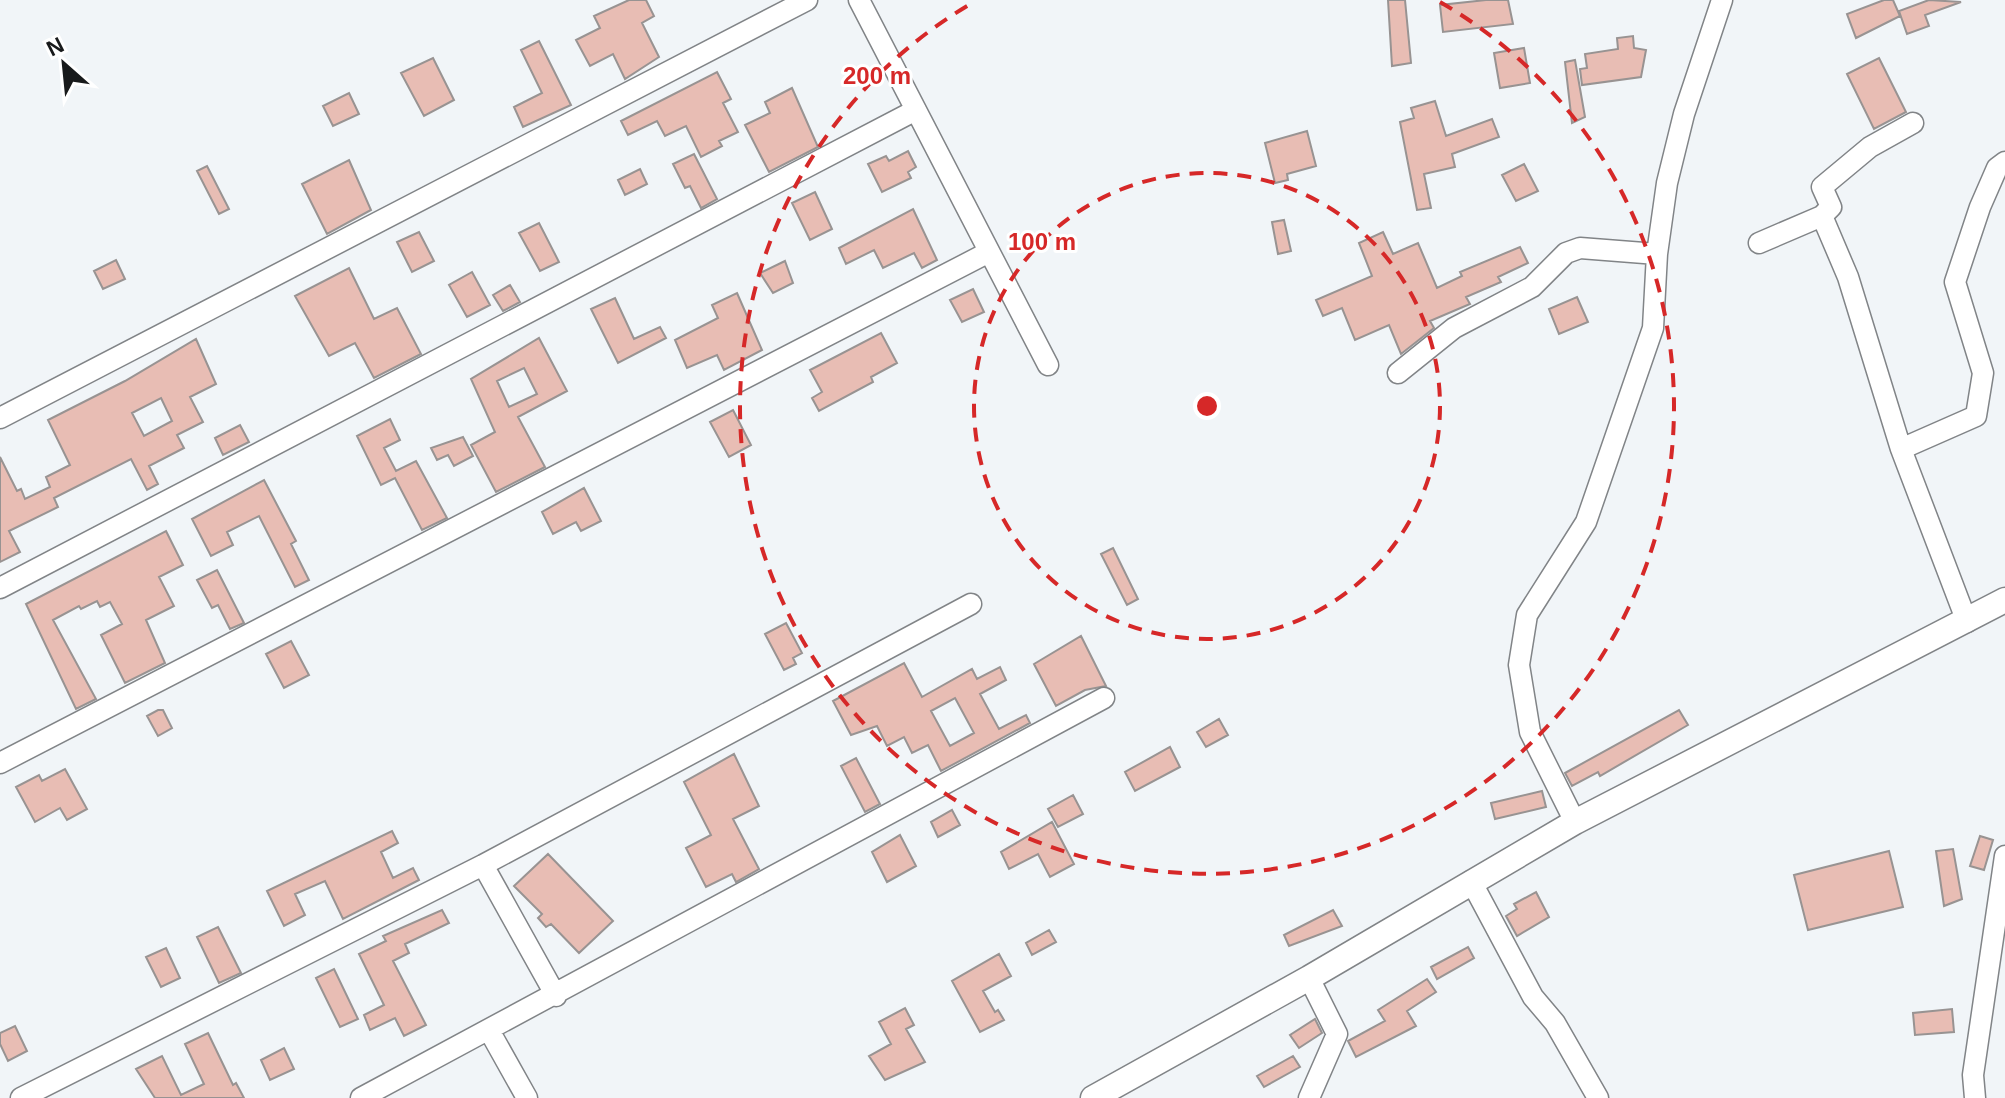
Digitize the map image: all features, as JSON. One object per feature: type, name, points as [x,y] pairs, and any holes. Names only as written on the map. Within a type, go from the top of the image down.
[{"type":"main road","points":[[1093,1098],[1309,978],[1575,822],[2005,600]]},
{"type":"street","points":[[0,418],[807,0]]},
{"type":"street","points":[[859,0],[1048,365]]},
{"type":"street","points":[[1575,822],[1530,732],[1519,665],[1527,615],[1586,522],[1653,328],[1657,254],[1667,183],[1684,114],[1722,0]]},
{"type":"street","points":[[0,588],[916,110]]},
{"type":"street","points":[[1759,243],[1822,216],[1831,207],[1822,187],[1870,147],[1913,123]]},
{"type":"street","points":[[1901,449],[1976,416],[1983,373],[1955,282],[1980,207],[1997,168],[2005,162]]},
{"type":"street","points":[[1822,216],[1848,277],[1901,449],[1967,622]]},
{"type":"street","points":[[1398,373],[1454,328],[1532,287],[1566,253],[1580,248],[1657,254]]},
{"type":"street","points":[[0,763],[989,252]]},
{"type":"street","points":[[21,1098],[483,865],[971,604]]},
{"type":"street","points":[[361,1098],[490,1032],[1104,698]]},
{"type":"street","points":[[1975,1098],[1973,1075],[2005,856]]},
{"type":"street","points":[[483,865],[556,996]]},
{"type":"street","points":[[1471,881],[1533,997],[1555,1023],[1598,1098]]},
{"type":"street","points":[[1309,978],[1337,1034],[1309,1098]]},
{"type":"street","points":[[490,1032],[527,1098]]},
{"type":"building","points":[[629,0],[646,0],[654,16],[642,23],[659,57],[625,79],[613,54],[590,66],[576,40],[600,28],[594,16]]},
{"type":"building","points":[[1388,0],[1405,0],[1411,63],[1392,66]]},
{"type":"building","points":[[1508,0],[1513,24],[1443,32],[1440,5]]},
{"type":"building","points":[[1884,0],[1893,0],[1900,16],[1856,38],[1847,14]]},
{"type":"building","points":[[1929,0],[1961,2],[1925,15],[1929,26],[1907,34],[1899,11]]},
{"type":"building","points":[[1633,36],[1634,48],[1646,50],[1641,77],[1582,85],[1580,69],[1587,68],[1585,54],[1618,49],[1617,38]]},
{"type":"building","points":[[539,41],[571,105],[523,127],[514,107],[542,93],[521,50]]},
{"type":"building","points":[[1524,48],[1530,83],[1500,88],[1494,53]]},
{"type":"building","points":[[433,58],[454,100],[424,116],[401,73]]},
{"type":"building","points":[[1879,58],[1906,112],[1874,129],[1847,74]]},
{"type":"building","points":[[1575,60],[1585,117],[1572,123],[1565,62]]},
{"type":"building","points":[[717,72],[731,99],[723,103],[738,132],[719,141],[722,146],[701,157],[686,126],[665,136],[657,121],[628,135],[621,121]]},
{"type":"building","points":[[792,88],[818,147],[769,172],[745,125],[770,113],[765,102]]},
{"type":"building","points":[[349,93],[359,114],[333,126],[323,106]]},
{"type":"building","points":[[1435,101],[1446,136],[1492,119],[1499,137],[1452,154],[1455,167],[1424,174],[1431,208],[1417,210],[1400,122],[1414,118],[1411,108]]},
{"type":"building","points":[[1307,131],[1316,166],[1287,174],[1288,180],[1275,183],[1265,143]]},
{"type":"building","points":[[908,151],[916,167],[908,172],[911,178],[882,192],[868,164],[886,156],[889,161]]},
{"type":"building","points":[[694,154],[717,199],[701,208],[690,186],[685,188],[673,164]]},
{"type":"building","points":[[349,160],[371,210],[327,234],[302,184]]},
{"type":"building","points":[[1524,164],[1538,191],[1516,201],[1502,175]]},
{"type":"building","points":[[207,166],[229,209],[219,214],[197,171]]},
{"type":"building","points":[[640,169],[647,184],[625,195],[618,180]]},
{"type":"building","points":[[815,192],[832,229],[810,240],[792,203]]},
{"type":"building","points":[[913,209],[937,260],[922,268],[914,253],[883,268],[874,250],[846,264],[839,248]]},
{"type":"building","points":[[1284,220],[1291,251],[1278,254],[1272,222]]},
{"type":"building","points":[[539,223],[559,262],[540,271],[519,233]]},
{"type":"building","points":[[419,232],[434,261],[412,272],[397,242]]},
{"type":"building","points":[[1383,232],[1393,254],[1418,243],[1437,288],[1462,276],[1460,272],[1520,247],[1528,263],[1498,277],[1501,282],[1466,297],[1470,304],[1430,321],[1434,328],[1401,354],[1389,325],[1355,340],[1342,308],[1323,316],[1316,300],[1372,276],[1359,243]]},
{"type":"building","points":[[116,260],[125,279],[103,289],[94,271]]},
{"type":"building","points":[[785,261],[793,283],[773,293],[760,273]]},
{"type":"building","points":[[349,268],[374,319],[397,308],[421,354],[374,378],[355,343],[329,356],[295,296]]},
{"type":"building","points":[[472,272],[490,305],[467,317],[449,285]]},
{"type":"building","points":[[510,285],[520,302],[503,311],[493,295]]},
{"type":"building","points":[[973,289],[984,312],[962,322],[950,300]]},
{"type":"building","points":[[737,293],[762,350],[724,370],[717,355],[687,368],[675,340],[718,318],[712,305]]},
{"type":"building","points":[[1577,297],[1588,322],[1559,334],[1549,309]]},
{"type":"building","points":[[615,298],[634,339],[660,327],[666,338],[618,363],[591,309]]},
{"type":"building","points":[[881,333],[897,363],[871,377],[873,382],[819,411],[812,398],[822,392],[810,370]]},
{"type":"building","points":[[539,338],[567,391],[518,417],[545,467],[496,492],[471,445],[495,432],[471,379]],"holes":[[[524,368],[537,394],[509,407],[497,381]]]},
{"type":"building","points":[[196,339],[216,384],[190,397],[203,422],[177,435],[184,448],[149,466],[158,484],[147,490],[131,459],[54,498],[58,507],[9,531],[20,552],[0,562],[0,457],[17,491],[21,489],[25,499],[50,487],[46,477],[70,465],[48,420],[125,381]],"holes":[[[161,398],[172,421],[144,436],[132,413]]]},
{"type":"building","points":[[733,410],[751,445],[729,457],[710,422]]},
{"type":"building","points":[[390,419],[400,440],[384,448],[396,471],[416,461],[447,518],[422,530],[395,478],[381,485],[357,436]]},
{"type":"building","points":[[240,425],[249,442],[223,455],[215,438]]},
{"type":"building","points":[[463,437],[473,456],[454,466],[448,455],[437,460],[431,448]]},
{"type":"building","points":[[264,480],[296,541],[291,544],[309,580],[295,587],[259,516],[227,532],[233,545],[211,556],[192,519]]},
{"type":"building","points":[[584,488],[601,521],[581,531],[576,522],[553,534],[542,512]]},
{"type":"building","points":[[166,531],[183,565],[159,577],[174,606],[146,620],[165,663],[125,683],[101,635],[122,624],[110,602],[100,607],[97,601],[81,609],[79,606],[53,620],[96,699],[76,709],[26,604]]},
{"type":"building","points":[[1113,548],[1138,599],[1127,605],[1101,554]]},
{"type":"building","points":[[217,570],[244,623],[230,629],[218,605],[212,608],[197,580]]},
{"type":"building","points":[[786,623],[802,653],[793,658],[796,664],[784,670],[765,634]]},
{"type":"building","points":[[1081,636],[1106,686],[1085,690],[1056,706],[1034,664]]},
{"type":"building","points":[[291,641],[309,675],[284,688],[266,654]]},
{"type":"building","points":[[904,663],[922,697],[972,669],[977,679],[1000,667],[1006,680],[980,694],[999,729],[1026,715],[1030,723],[941,771],[928,745],[912,753],[904,737],[887,746],[877,726],[851,735],[833,701]],"holes":[[[955,698],[974,733],[950,746],[931,711]]]},
{"type":"building","points":[[163,710],[172,728],[158,736],[147,716]]},
{"type":"building","points":[[1679,710],[1688,725],[1600,776],[1598,772],[1572,786],[1565,773]]},
{"type":"building","points":[[1219,719],[1228,735],[1206,747],[1197,732]]},
{"type":"building","points":[[1170,747],[1180,767],[1135,791],[1125,772]]},
{"type":"building","points":[[734,754],[759,806],[733,819],[759,869],[736,882],[732,874],[706,887],[686,848],[711,835],[684,782]]},
{"type":"building","points":[[856,758],[880,804],[865,812],[841,766]]},
{"type":"building","points":[[65,769],[87,809],[67,820],[60,808],[35,822],[16,787],[39,775],[42,781]]},
{"type":"building","points":[[1542,791],[1546,807],[1495,819],[1491,803]]},
{"type":"building","points":[[1073,795],[1083,814],[1058,827],[1048,809]]},
{"type":"building","points":[[952,810],[960,825],[938,837],[931,822]]},
{"type":"building","points":[[1052,822],[1074,864],[1050,877],[1038,854],[1009,869],[1001,852]]},
{"type":"building","points":[[392,831],[398,843],[381,852],[393,878],[413,868],[419,880],[343,919],[325,881],[295,894],[305,915],[284,926],[267,891]]},
{"type":"building","points":[[900,835],[916,866],[887,882],[872,852]]},
{"type":"building","points":[[1980,836],[1993,840],[1984,870],[1970,866]]},
{"type":"building","points":[[1953,849],[1962,899],[1944,906],[1936,851]]},
{"type":"building","points":[[1889,851],[1903,907],[1808,930],[1794,875]]},
{"type":"building","points":[[548,854],[613,921],[579,953],[551,924],[546,927],[538,918],[542,914],[514,886]]},
{"type":"building","points":[[1536,892],[1549,917],[1517,936],[1506,916],[1517,909],[1514,904]]},
{"type":"building","points":[[442,910],[449,923],[405,944],[409,953],[393,961],[426,1025],[404,1036],[395,1018],[370,1030],[364,1015],[384,1005],[359,954],[386,941],[383,936]]},
{"type":"building","points":[[1333,910],[1342,926],[1289,946],[1284,935]]},
{"type":"building","points":[[218,927],[241,973],[219,983],[197,937]]},
{"type":"building","points":[[1049,930],[1056,942],[1032,955],[1026,943]]},
{"type":"building","points":[[1468,947],[1474,958],[1437,979],[1431,967]]},
{"type":"building","points":[[166,948],[180,978],[161,987],[146,957]]},
{"type":"building","points":[[999,954],[1011,976],[983,991],[995,1012],[998,1010],[1004,1020],[980,1032],[952,981]]},
{"type":"building","points":[[334,969],[358,1019],[340,1027],[316,978]]},
{"type":"building","points":[[1427,979],[1436,992],[1407,1011],[1416,1026],[1356,1057],[1348,1041],[1385,1021],[1378,1010]]},
{"type":"building","points":[[905,1008],[914,1025],[906,1029],[925,1062],[885,1080],[869,1056],[891,1044],[879,1022]]},
{"type":"building","points":[[1952,1009],[1954,1032],[1915,1035],[1913,1013]]},
{"type":"building","points":[[1315,1019],[1322,1033],[1299,1048],[1290,1035]]},
{"type":"building","points":[[15,1026],[27,1051],[8,1061],[0,1044],[0,1033]]},
{"type":"building","points":[[208,1033],[233,1085],[236,1083],[244,1098],[155,1098],[136,1069],[162,1056],[181,1095],[204,1084],[185,1044]]},
{"type":"building","points":[[284,1048],[294,1069],[270,1080],[261,1060]]},
{"type":"building","points":[[1293,1056],[1300,1067],[1264,1087],[1257,1076]]}]
